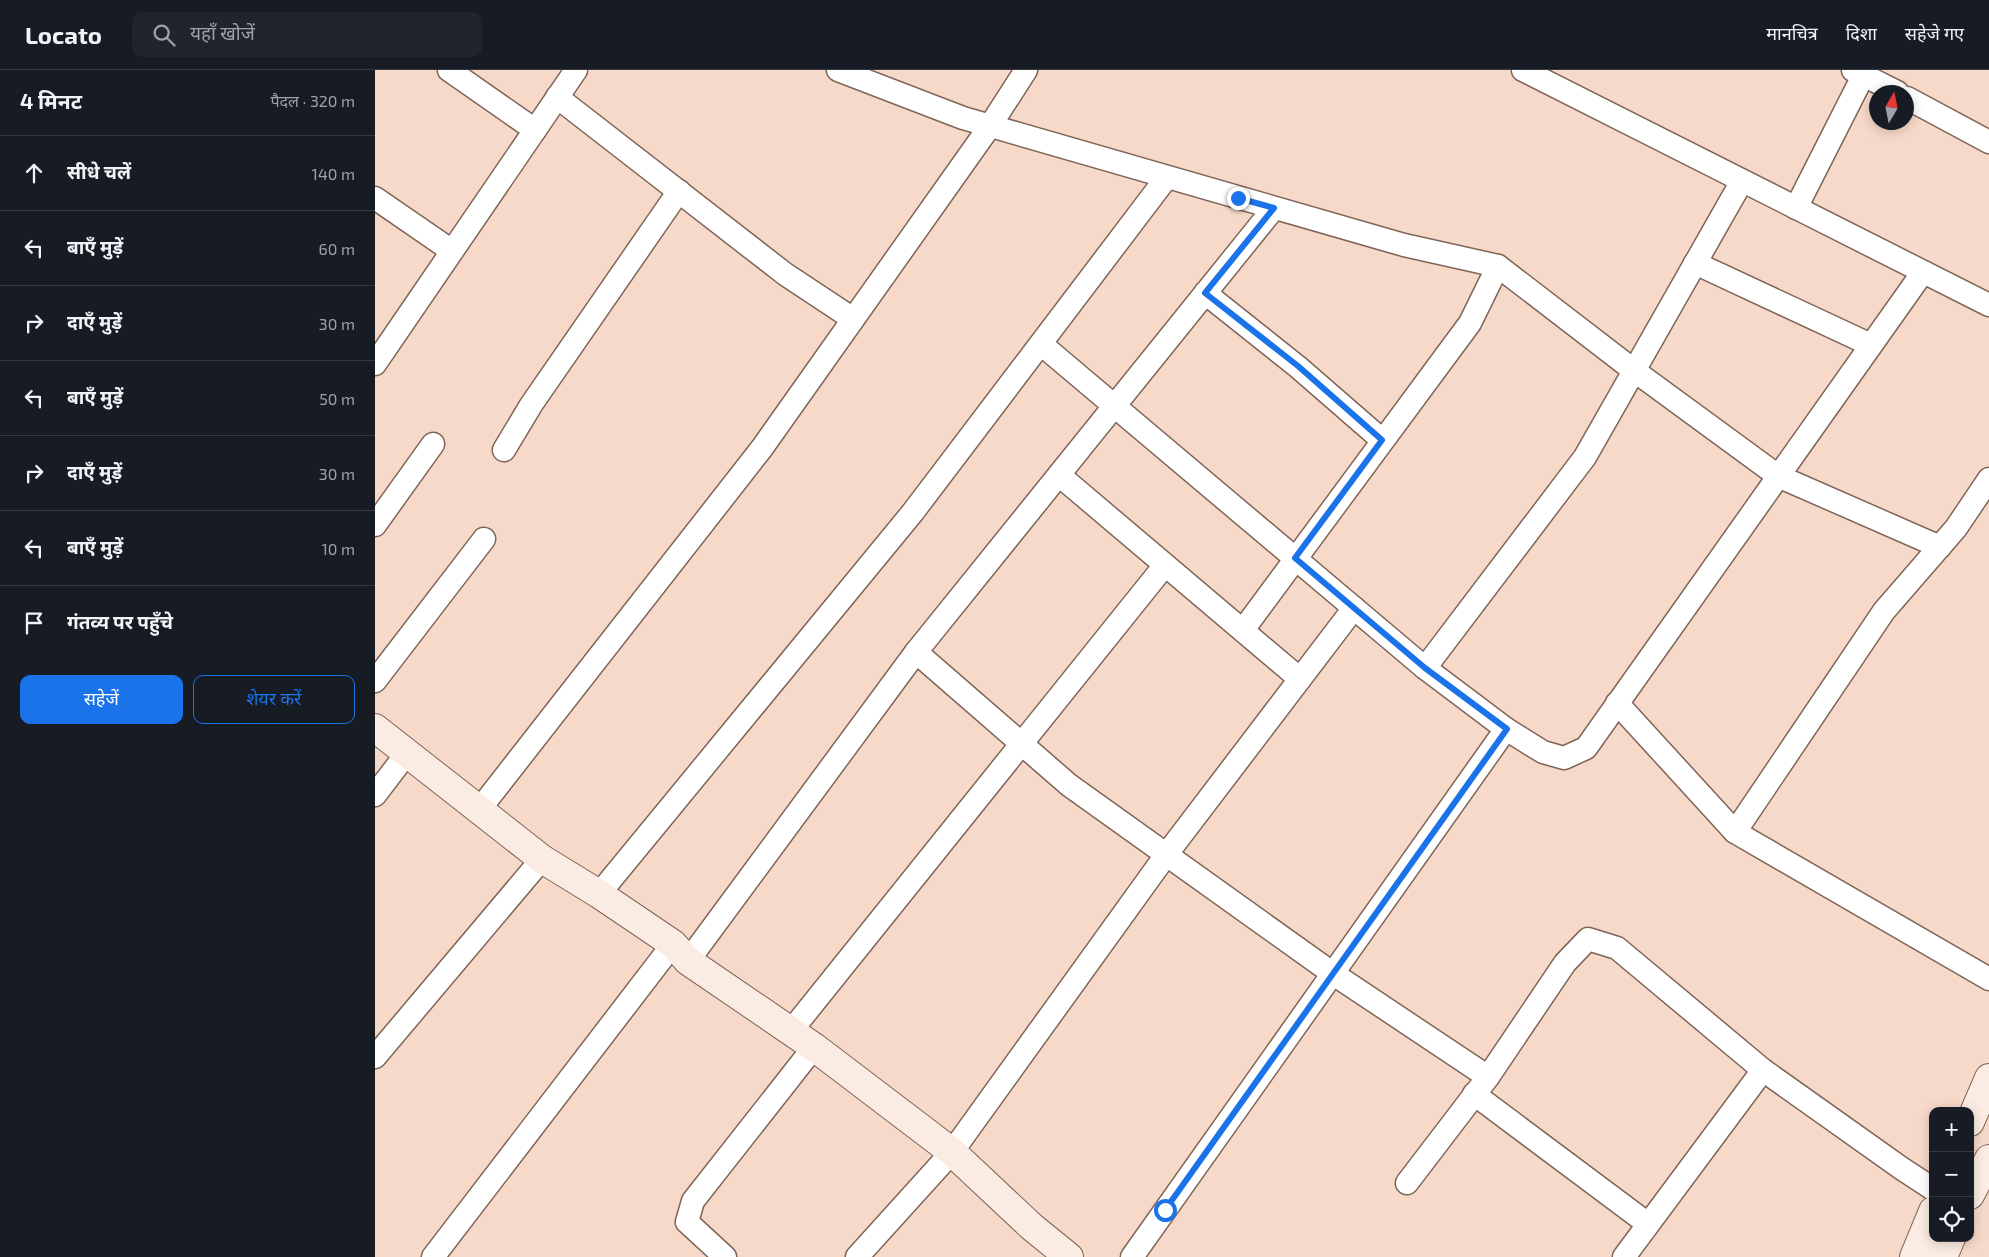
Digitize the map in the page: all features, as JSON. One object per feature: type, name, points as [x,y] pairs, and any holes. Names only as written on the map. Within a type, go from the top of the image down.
[{"type":"street","points":[[449,70],[535,130]]},
{"type":"street","points":[[375,364],[576,70]]},
{"type":"street","points":[[838,70],[963,118],[1404,245],[1498,266],[1778,476],[1940,547]]},
{"type":"street","points":[[479,810],[762,448],[990,126],[1026,70]]},
{"type":"street","points":[[1523,70],[1989,305]]},
{"type":"street","points":[[1796,208],[1861,71],[1885,85]]},
{"type":"street","points":[[557,97],[785,274],[853,319]]},
{"type":"street","points":[[1914,102],[1989,142]]},
{"type":"street","points":[[599,894],[913,512],[1167,177]]},
{"type":"street","points":[[1425,668],[1585,457],[1742,181]]},
{"type":"street","points":[[505,450],[531,405],[679,191]]},
{"type":"street","points":[[375,198],[452,251]]},
{"type":"street","points":[[433,1257],[681,952],[916,652],[1274,208]]},
{"type":"street","points":[[1695,263],[1871,345]]},
{"type":"street","points":[[1243,630],[1470,323],[1498,266]]},
{"type":"street","points":[[1041,344],[1425,668],[1507,729],[1543,752],[1564,758],[1586,748],[1923,272]]},
{"type":"street","points":[[1205,293],[1298,366],[1382,440]]},
{"type":"street","points":[[375,525],[433,444]]},
{"type":"street","points":[[1059,475],[1300,679]]},
{"type":"street","points":[[1735,832],[1884,610],[1956,528],[1989,479]]},
{"type":"street","points":[[375,680],[484,539]]},
{"type":"street","points":[[791,1031],[1165,565]]},
{"type":"street","points":[[857,1257],[952,1152],[1166,854],[1354,608]]},
{"type":"street","points":[[916,652],[1069,785],[1332,973],[1481,1086],[1649,1224]]},
{"type":"street","points":[[1617,703],[1735,832],[1989,979]]},
{"type":"street","points":[[375,728],[542,859],[599,894],[814,1047],[952,1152],[1032,1227],[1069,1257]]},
{"type":"street","points":[[1132,1257],[1507,729]]},
{"type":"street","points":[[375,795],[407,753]]},
{"type":"street","points":[[375,1057],[542,859]]},
{"type":"street","points":[[1407,1183],[1481,1086],[1565,963],[1588,938],[1617,948],[1763,1070],[1901,1168],[1929,1186]]},
{"type":"street","points":[[725,1257],[687,1222],[693,1201],[814,1047]]},
{"type":"street","points":[[1624,1257],[1763,1070]]},
{"type":"street","points":[[1974,1113],[1989,1078]]},
{"type":"street","points":[[1974,1187],[1989,1159]]},
{"type":"street","points":[[1913,1257],[1929,1220]]},
{"type":"street","points":[[1943,1257],[1949,1242]]},
{"type":"route","points":[[1165,1210],[1507,729],[1425,668],[1295,558],[1382,440],[1298,366],[1205,293],[1274,208],[1238,198]]}]
